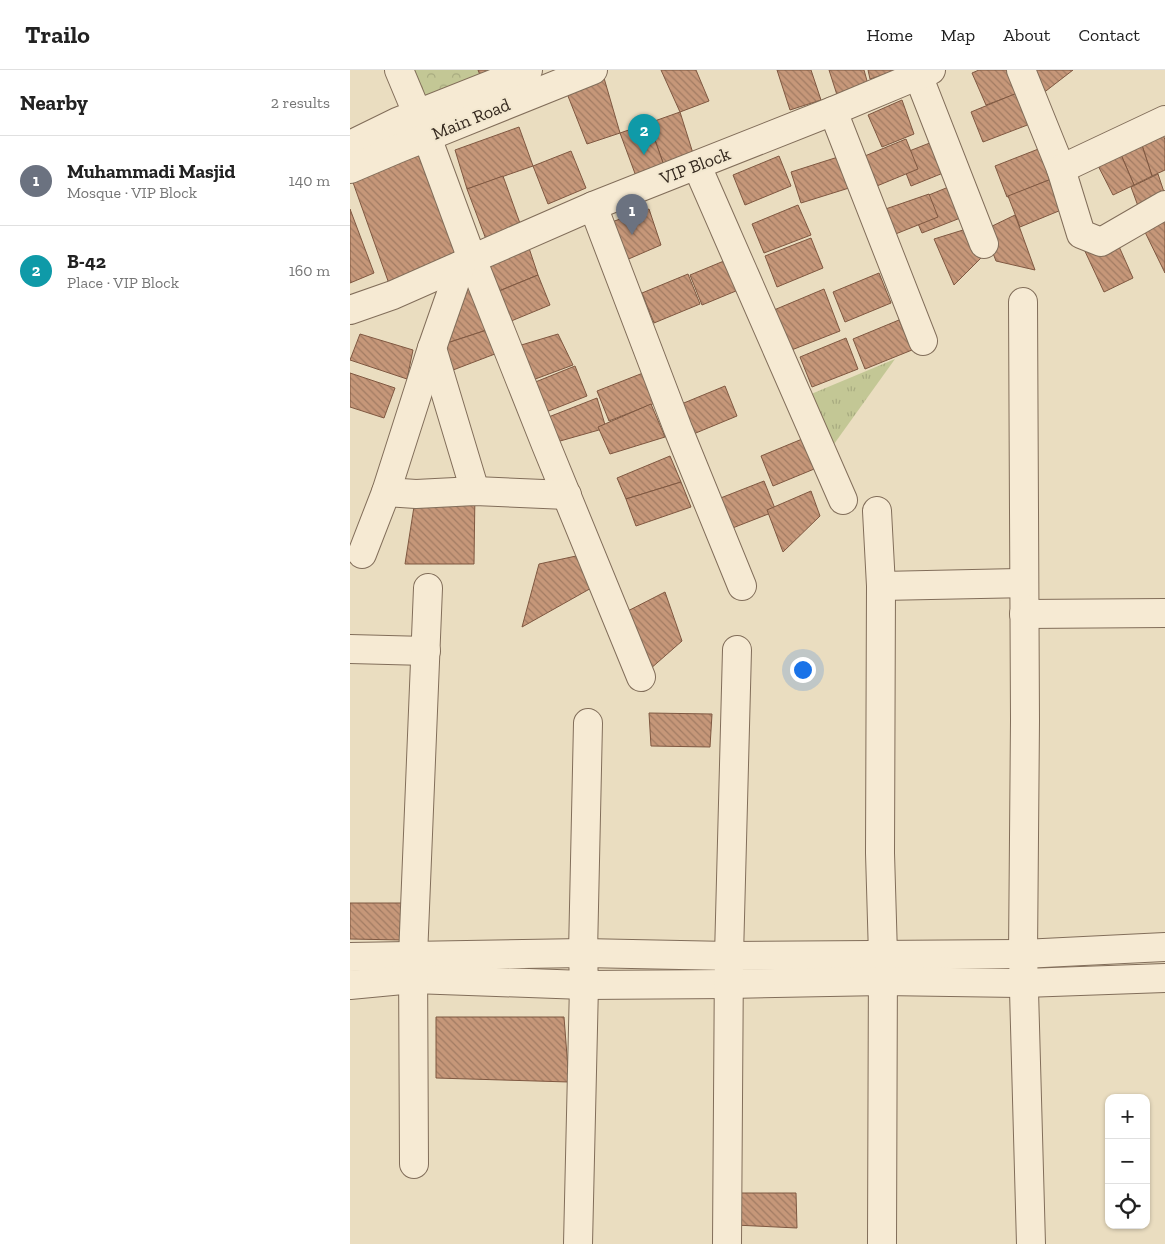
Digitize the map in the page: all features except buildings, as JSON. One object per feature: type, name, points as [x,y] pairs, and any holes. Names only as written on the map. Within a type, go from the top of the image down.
[{"type":"street","points":[[399,70],[412,130],[567,495],[641,677]]},
{"type":"street","name":"Main Road","points":[[350,145],[412,130],[593,70]]},
{"type":"street","points":[[1021,70],[1061,168],[1081,234],[1101,242],[1165,205]]},
{"type":"street","name":"Main Road","points":[[350,169],[412,130],[520,72]]},
{"type":"street","points":[[924,73],[984,244]]},
{"type":"street","name":"VIP Block","points":[[350,310],[393,295],[593,206],[697,166],[924,73]]},
{"type":"street","points":[[833,111],[923,340]]},
{"type":"street","points":[[1061,168],[1165,120]]},
{"type":"street","points":[[697,166],[843,500]]},
{"type":"street","points":[[593,206],[674,420],[742,586]]},
{"type":"street","points":[[362,554],[386,492],[432,348],[467,262]]},
{"type":"street","points":[[1023,302],[1023,954],[1031,1244]]},
{"type":"street","points":[[432,348],[475,491]]},
{"type":"street","points":[[386,492],[416,494],[475,491],[567,495]]},
{"type":"street","points":[[877,511],[881,586],[882,1244]]},
{"type":"street","points":[[881,586],[1024,583]]},
{"type":"street","points":[[414,1164],[413,968],[428,588]]},
{"type":"street","points":[[1024,614],[1165,613]]},
{"type":"street","points":[[350,649],[426,651]]},
{"type":"street","points":[[727,1244],[729,984],[737,650]]},
{"type":"street","points":[[578,1244],[584,985],[582,953],[588,723]]},
{"type":"street","points":[[350,958],[413,968],[584,985],[729,984],[1023,954],[1165,948]]},
{"type":"street","points":[[350,985],[413,968],[582,953],[730,956],[883,968],[1024,983],[1165,978]]},
{"type":"green space","points":[[404,70],[478,70],[480,75],[417,103]]},
{"type":"green space","points":[[895,359],[824,458],[804,397]]},
{"type":"place","name":"B-42","points":[[644,155]]},
{"type":"place","name":"Muhammadi Masjid","points":[[632,235]]}]
